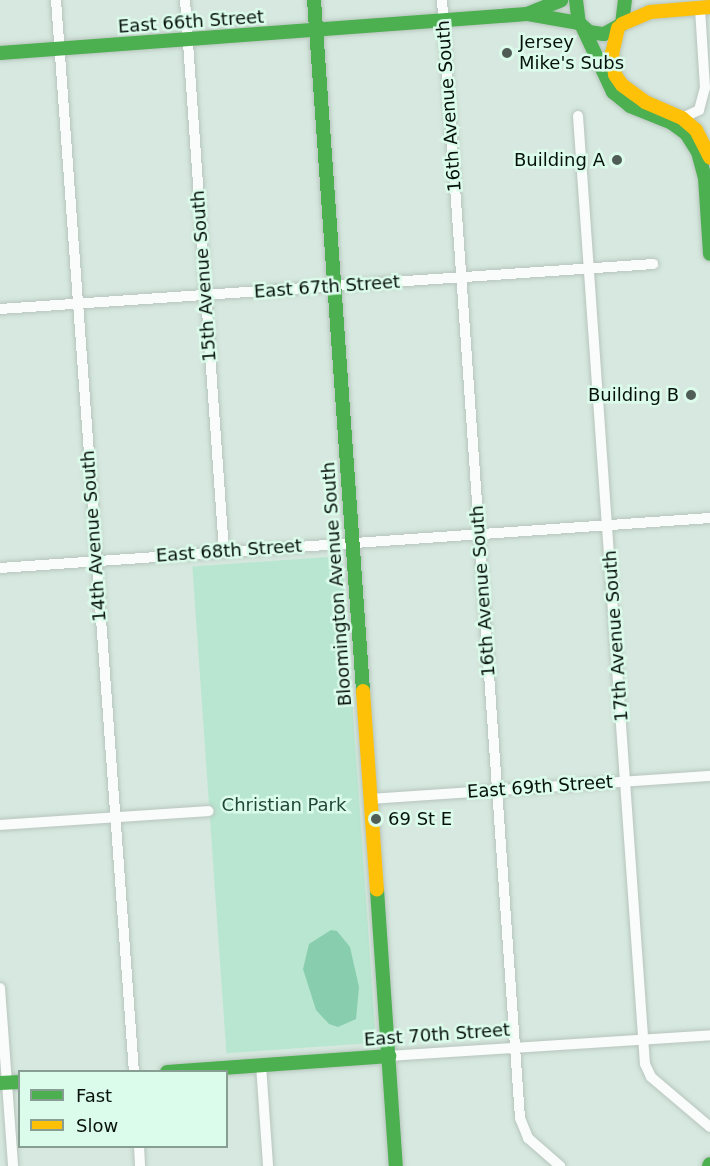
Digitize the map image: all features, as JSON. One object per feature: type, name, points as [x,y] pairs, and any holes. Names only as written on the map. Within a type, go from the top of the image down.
[{"type":"street","name":"14th Avenue South","points":[[56,0],[134,1070]]},
{"type":"street","name":"15th Avenue South","points":[[185,0],[224,551]]},
{"type":"street","name":"Bloomington Avenue South","points":[[314,0],[396,1166]]},
{"type":"street","name":"16th Avenue South","points":[[442,0],[523,1130],[560,1166]]},
{"type":"street","name":"East 66th Street","points":[[527,14],[561,0]]},
{"type":"street","points":[[576,0],[581,26],[603,77],[613,92],[630,106],[672,123],[686,133],[698,152],[705,178],[710,254]]},
{"type":"street","points":[[625,0],[612,52],[615,75],[622,85],[645,102],[682,118],[696,130],[710,158]]},
{"type":"street","points":[[620,26],[650,12],[705,7],[705,88],[699,110],[682,118]]},
{"type":"street","name":"East 66th Street","points":[[0,53],[527,14],[581,26],[597,34],[620,26]]},
{"type":"street","name":"17th Avenue South","points":[[578,116],[643,1039],[651,1077],[710,1127]]},
{"type":"street","name":"East 67th Street","points":[[0,309],[335,288],[653,264]]},
{"type":"street","name":"East 68th Street","points":[[0,568],[710,518]]},
{"type":"street","name":"East 69th Street","points":[[371,799],[710,776]]},
{"type":"street","points":[[0,825],[209,811]]},
{"type":"street","points":[[0,987],[9,1083],[13,1166]]},
{"type":"street","name":"East 70th Street","points":[[183,1070],[710,1035]]},
{"type":"street","points":[[261,1065],[268,1166]]},
{"type":"street","points":[[139,1148],[140,1166]]},
{"type":"green space","name":"Christian Park","points":[[342,556],[376,1043],[226,1053],[192,566]]},
{"type":"shaded area","points":[[331,930],[337,931],[350,947],[359,987],[356,1019],[338,1027],[329,1024],[316,1010],[303,969],[309,944]]},
{"type":"traffic: fast","points":[[314,0],[363,691]]},
{"type":"traffic: fast","points":[[0,53],[527,14],[561,0]]},
{"type":"traffic: fast","points":[[576,0],[579,23],[589,32],[604,34],[622,24],[625,0]]},
{"type":"traffic: fast","points":[[528,14],[579,23]]},
{"type":"traffic: fast","points":[[583,28],[613,92],[630,106],[672,123],[686,133],[698,152],[705,178],[710,254]]},
{"type":"traffic: fast","points":[[377,890],[396,1166]]},
{"type":"traffic: fast","points":[[195,1070],[389,1056]]},
{"type":"traffic: fast","points":[[0,1083],[18,1082]]},
{"type":"traffic: slow","points":[[622,24],[650,12],[710,7]]},
{"type":"traffic: slow","points":[[618,28],[612,53],[615,75],[622,85],[645,102],[682,118],[696,130],[710,158]]},
{"type":"traffic: slow","points":[[363,691],[377,890]]},
{"type":"place","name":"Jersey Mike's Subs","points":[[507,53]]},
{"type":"place","name":"Building A","points":[[617,160]]},
{"type":"place","name":"Building B","points":[[691,395]]},
{"type":"place","name":"69 St E","points":[[376,819]]}]
